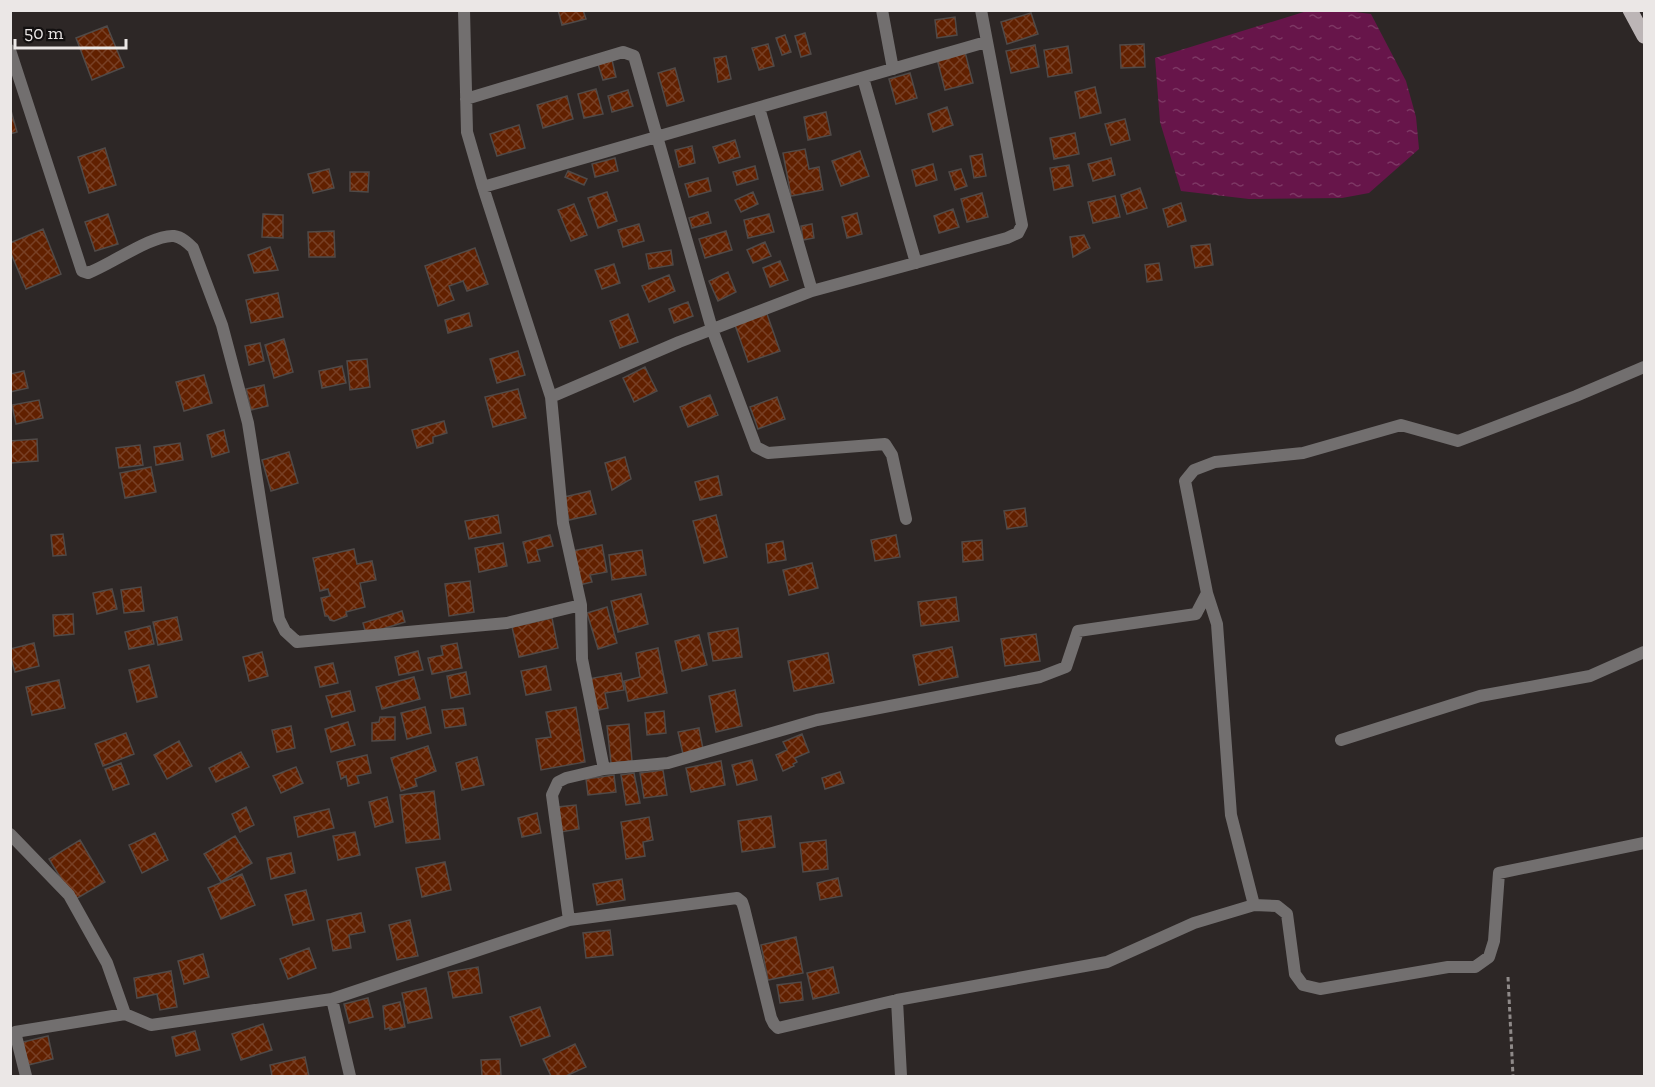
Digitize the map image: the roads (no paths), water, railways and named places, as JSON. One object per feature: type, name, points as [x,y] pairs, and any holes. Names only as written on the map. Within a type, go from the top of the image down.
[{"type":"main road","points":[[1630,10],[1644,36]]},
{"type":"street","points":[[464,10],[467,132],[551,397],[564,523],[581,605],[582,659],[604,769]]},
{"type":"street","points":[[882,10],[893,69]]},
{"type":"street","points":[[551,397],[679,342],[812,291],[1018,233],[1022,225],[981,10]]},
{"type":"street","points":[[483,187],[986,42]]},
{"type":"street","points":[[10,50],[82,271],[87,273],[99,269],[157,238],[175,236],[193,248],[222,325],[248,423],[279,619],[285,631],[297,642],[507,623],[581,605]]},
{"type":"street","points":[[466,99],[623,52],[634,56],[712,329],[756,447],[768,453],[885,444],[892,455],[906,519]]},
{"type":"street","points":[[863,78],[916,263]]},
{"type":"street","points":[[759,108],[812,291]]},
{"type":"street","points":[[1254,905],[1232,815],[1217,624],[1207,593],[1185,481],[1194,470],[1215,462],[1303,453],[1401,425],[1458,441],[1576,396],[1644,367]]},
{"type":"street","points":[[569,920],[552,795],[558,783],[566,778],[604,769],[668,763],[817,720],[1040,677],[1066,667],[1078,631],[1196,614],[1207,593]]},
{"type":"street","points":[[1341,740],[1480,696],[1590,676],[1644,652]]},
{"type":"street","points":[[10,834],[69,896],[107,963],[125,1014]]},
{"type":"street","points":[[26,1077],[13,1033],[125,1014],[151,1025],[332,999],[569,920],[737,898],[742,902],[744,908],[771,1018],[778,1028],[897,1000],[1107,962],[1194,923],[1254,905],[1277,906],[1287,914],[1295,974],[1303,986],[1320,989],[1448,967],[1475,967],[1489,957],[1494,941],[1499,873],[1644,843]]},
{"type":"street","points":[[332,999],[350,1077]]},
{"type":"street","points":[[897,1000],[902,1077]]},
{"type":"water","points":[[1307,11],[1348,11],[1371,14],[1406,81],[1416,117],[1419,149],[1369,193],[1342,198],[1249,199],[1181,191],[1160,122],[1155,58]]}]
